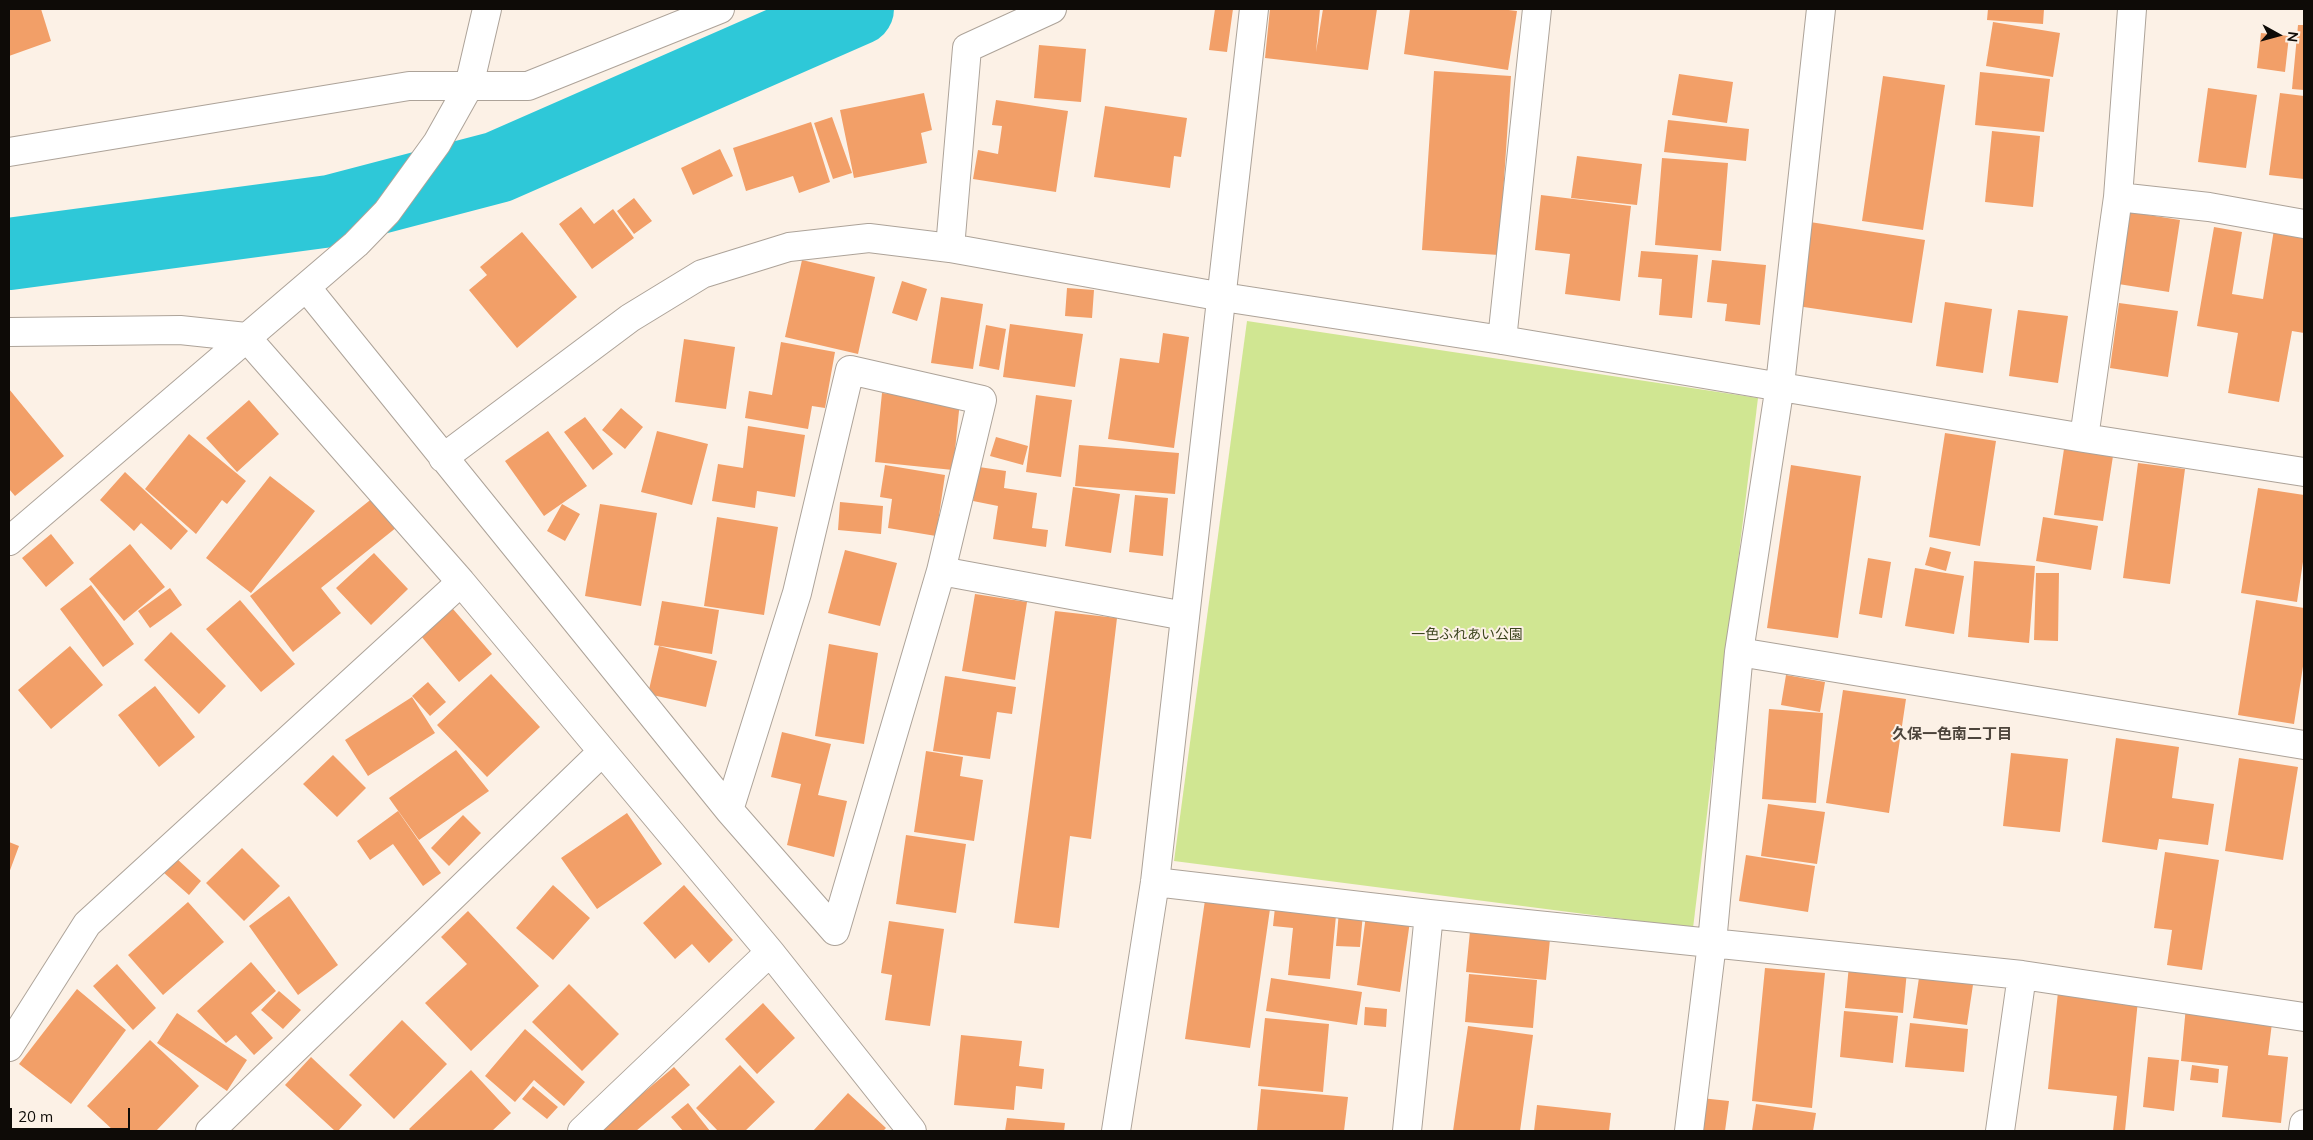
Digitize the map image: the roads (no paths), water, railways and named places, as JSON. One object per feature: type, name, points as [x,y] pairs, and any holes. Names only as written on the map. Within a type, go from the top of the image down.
[{"type":"street","points":[[9,541],[356,244],[387,212],[437,143],[469,86],[487,9]]},
{"type":"street","points":[[9,152],[409,86],[528,86],[720,9]]},
{"type":"street","points":[[950,248],[968,48],[1052,9]]},
{"type":"street","points":[[1116,1131],[1155,882],[1223,297],[1254,9]]},
{"type":"street","points":[[1502,340],[1537,9]]},
{"type":"street","points":[[1689,1131],[1712,944],[1739,652],[1780,386],[1821,9]]},
{"type":"street","points":[[2084,438],[2118,196],[2132,9]]},
{"type":"street","points":[[2118,196],[2209,207],[2304,224]]},
{"type":"street","points":[[442,458],[630,318],[702,274],[789,247],[869,238],[950,248],[1223,297],[1502,340],[2084,438],[2304,472]]},
{"type":"street","points":[[306,287],[442,458],[729,810],[835,931],[941,571],[982,400],[850,370],[797,593],[729,810]]},
{"type":"street","points":[[9,332],[180,330],[246,337],[461,582],[770,952],[912,1131]]},
{"type":"street","points":[[941,571],[1185,616]]},
{"type":"street","points":[[9,1047],[87,924],[461,582]]},
{"type":"street","points":[[1739,652],[2304,745]]},
{"type":"street","points":[[210,1131],[602,752]]},
{"type":"street","points":[[1155,882],[1429,914],[2022,975],[2304,1017]]},
{"type":"street","points":[[1407,1131],[1429,914]]},
{"type":"street","points":[[582,1131],[770,952]]},
{"type":"street","points":[[2000,1131],[2022,975]]},
{"type":"street","points":[[2303,1131],[2304,1124]]},
{"type":"waterway","points":[[9,254],[330,211],[498,167],[858,9]]},
{"type":"district","name":"久保一色南二丁目","points":[[1952,734]]},
{"type":"park label","name":"一色ふれあい公園","points":[[1467,635]]}]
